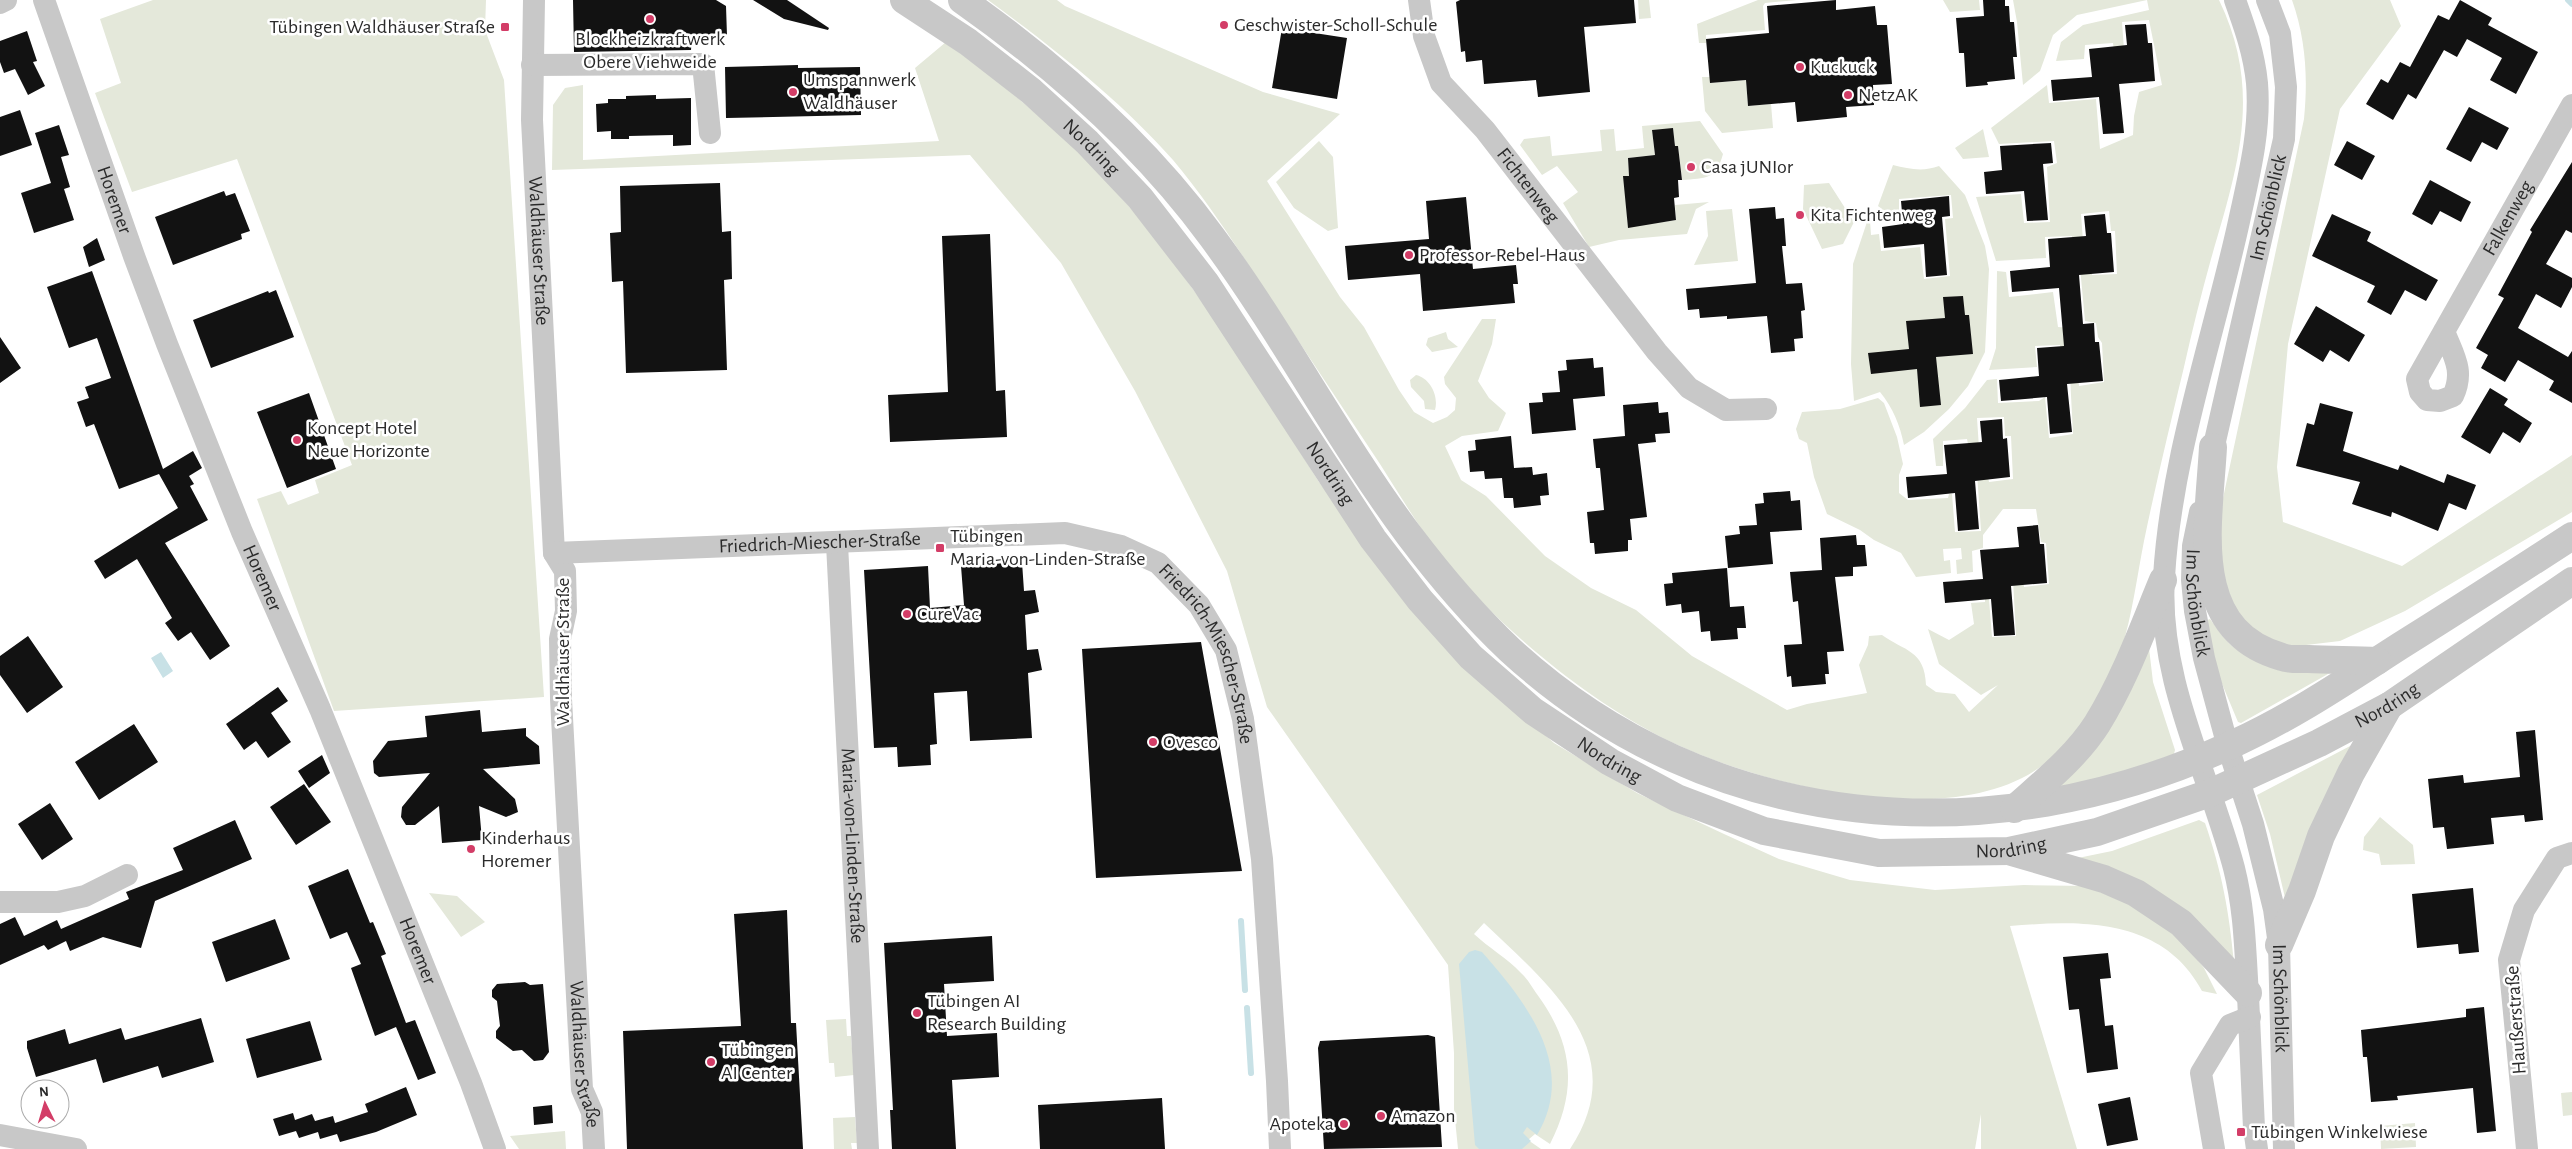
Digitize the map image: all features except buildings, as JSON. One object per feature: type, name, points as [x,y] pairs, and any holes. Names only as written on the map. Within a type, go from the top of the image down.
[{"type":"street","points":[[0,3],[6,0]]},
{"type":"street","name":"Horemer","points":[[44,0],[134,256],[174,362],[242,532],[320,709],[471,1083],[494,1149]]},
{"type":"street","name":"Waldhäuser Straße","points":[[534,0],[532,120],[554,553],[565,571],[566,611],[560,638],[561,699],[582,1089],[592,1112],[594,1149]]},
{"type":"street","name":"Nordring","points":[[904,0],[968,42],[1031,91],[1087,142],[1140,198],[1201,276],[1373,539],[1415,594],[1471,656],[1534,710],[1593,752],[1643,780],[1712,813],[1764,831],[1879,853],[2008,851],[2097,832],[2210,793],[2319,743],[2389,706],[2572,581]]},
{"type":"street","name":"Nordring","points":[[962,0],[1055,69],[1091,102],[1160,172],[1211,236],[1267,316],[1370,479],[1408,534],[1478,619],[1512,652],[1551,684],[1594,715],[1662,752],[1743,784],[1791,798],[1860,810],[1911,814],[2014,809],[2094,794],[2146,778],[2228,747],[2310,706],[2572,536]]},
{"type":"street","name":"Fichtenweg","points":[[1418,0],[1424,36],[1441,84],[1485,130],[1657,352],[1689,388],[1726,410],[1766,409]]},
{"type":"street","name":"Im Schönblick","points":[[2235,0],[2251,43],[2257,85],[2257,138],[2226,278],[2184,445],[2167,537],[2163,580],[2168,647],[2186,724],[2234,868],[2245,922],[2257,1149]]},
{"type":"street","name":"Im Schönblick","points":[[2267,0],[2281,42],[2286,87],[2284,139],[2213,447],[2193,546],[2192,580],[2204,658],[2228,747],[2253,824],[2274,909],[2279,945],[2284,1149]]},
{"type":"street","points":[[532,65],[703,64],[710,133]]},
{"type":"street","name":"Falkenweg","points":[[2444,331],[2572,105]]},
{"type":"street","points":[[2213,447],[2207,555],[2214,594],[2228,624],[2251,645],[2283,658],[2377,661]]},
{"type":"street","name":"Friedrich-Miescher-Straße","points":[[554,553],[837,544],[1065,534],[1084,536],[1121,546],[1158,563],[1199,605],[1226,650],[1243,719],[1262,859],[1280,1149]]},
{"type":"street","name":"Maria-von-Linden-Straße","points":[[837,544],[868,1149]]},
{"type":"street","points":[[2014,809],[2064,764],[2097,724],[2126,668],[2163,580]]},
{"type":"street","points":[[2279,945],[2302,891],[2320,836],[2351,773],[2389,706]]},
{"type":"street","points":[[2008,851],[2104,879],[2136,893],[2181,923],[2249,1005]]},
{"type":"street","name":"Haußerstraße","points":[[2527,1149],[2510,960],[2524,910],[2557,858],[2572,853]]},
{"type":"street","points":[[0,902],[58,902],[85,896],[127,875]]},
{"type":"street","name":"Im Schönblick","points":[[2214,1149],[2202,1073],[2230,1024],[2249,1005]]},
{"type":"street","points":[[0,1135],[76,1149]]},
{"type":"shaded area","points":[[153,0],[486,0],[485,30],[504,80],[544,697],[334,711],[257,499],[281,491],[288,505],[319,493],[315,480],[352,465],[237,159],[132,192],[95,93],[121,83],[100,19]]},
{"type":"shaded area","points":[[988,0],[1057,0],[1065,6],[1263,92],[1340,114],[1267,181],[1340,297],[1364,327],[1399,390],[1414,412],[1433,423],[1447,417],[1455,410],[1456,398],[1445,384],[1444,377],[1482,319],[1496,319],[1492,344],[1478,381],[1489,398],[1506,413],[1498,431],[1462,436],[1445,446],[1461,480],[1486,496],[1545,556],[1591,588],[1636,610],[1692,656],[1787,710],[1807,704],[1867,693],[1859,665],[1868,645],[1869,636],[1882,635],[1917,658],[1925,673],[1926,685],[1936,692],[1955,694],[1969,712],[1998,685],[1981,695],[1939,664],[1928,629],[1949,640],[1974,624],[1971,603],[1985,602],[1985,599],[1989,599],[1992,637],[2016,636],[2013,580],[2023,578],[2024,587],[2049,584],[2046,543],[2041,542],[2036,509],[2003,509],[1983,535],[1983,548],[1972,551],[1973,572],[1957,574],[1956,560],[1962,559],[1961,548],[1943,549],[1944,561],[1950,560],[1951,573],[1916,577],[1901,553],[1827,514],[1814,477],[1807,443],[1799,439],[1796,429],[1802,412],[1840,409],[1878,398],[1884,403],[1897,437],[1903,464],[1899,475],[1899,493],[1908,500],[1948,498],[1949,494],[1952,494],[1955,532],[1981,531],[1977,473],[1987,472],[1989,482],[2013,479],[2011,436],[2005,436],[2004,417],[1977,418],[1979,448],[1969,449],[1967,439],[1943,441],[1943,466],[1936,466],[1933,439],[1965,408],[1987,380],[1997,379],[1998,403],[2039,401],[2045,397],[2049,438],[2073,434],[2070,376],[2078,375],[2079,386],[2104,382],[2102,343],[2098,337],[2096,323],[2085,321],[2080,267],[2091,267],[2092,275],[2117,274],[2115,231],[2111,231],[2109,211],[2081,214],[2083,241],[2073,242],[2072,236],[2045,237],[2046,258],[1996,261],[1976,197],[2021,194],[2024,223],[2050,222],[2047,167],[2057,163],[2054,141],[1999,144],[1991,128],[2047,85],[2049,103],[2096,99],[2100,149],[2133,135],[2134,116],[2139,92],[2162,85],[2149,20],[2122,22],[2124,50],[2114,51],[2113,43],[2085,45],[2084,59],[2056,61],[2061,42],[2083,25],[2149,10],[2147,0],[2219,0],[2232,33],[2240,66],[2243,98],[2242,129],[2237,161],[2168,432],[2125,637],[2115,665],[2092,710],[2060,750],[2048,761],[2010,784],[1964,796],[1912,799],[1858,796],[1804,786],[1752,773],[1705,757],[1635,723],[1574,682],[1544,659],[1489,609],[1464,583],[1442,557],[1418,523],[1223,227],[1173,160],[1131,116],[1085,75]]},
{"type":"shaded area","points":[[1638,0],[1649,0],[1651,18],[1639,19]]},
{"type":"shaded area","points":[[1758,0],[1797,0],[1765,3],[1763,6],[1765,30],[1706,35],[1706,43],[1699,43],[1697,24]]},
{"type":"shaded area","points":[[1943,0],[1979,0],[1980,10],[1950,12]]},
{"type":"shaded area","points":[[2013,0],[2147,0],[2077,15],[2053,35],[2040,71],[2023,85]]},
{"type":"shaded area","points":[[2292,0],[2390,0],[2401,26],[2340,109],[2288,344],[2277,467],[2283,522],[2402,566],[2572,455],[2572,512],[2405,611],[2340,641],[2289,647],[2259,636],[2235,615],[2220,587],[2219,517],[2304,119],[2305,59],[2297,15]]},
{"type":"shaded area","points":[[946,42],[1012,93],[1079,151],[1152,232],[1225,334],[1319,482],[1437,639],[1554,743],[1637,793],[1724,834],[1779,859],[1850,880],[1935,890],[2024,885],[2085,886],[2140,908],[2179,936],[2204,968],[2217,994],[2202,991],[2186,967],[2166,949],[2143,937],[2118,929],[2092,925],[2065,923],[2010,926],[2077,1149],[1981,1149],[1981,1114],[1975,1149],[1570,1149],[1587,1114],[1593,1081],[1588,1051],[1575,1023],[1557,996],[1484,923],[1474,934],[1524,975],[1551,1015],[1565,1051],[1568,1087],[1565,1106],[1550,1144],[1535,1134],[1528,1140],[1541,1149],[1458,1149],[1454,1109],[1454,1053],[1448,965],[1267,707],[1227,571],[1135,391],[1061,263],[970,155],[552,170],[553,105],[565,88],[583,85],[583,160],[939,141],[915,68]]},
{"type":"shaded area","points":[[1702,77],[1710,77],[1710,83],[1746,80],[1748,106],[1771,104],[1773,128],[1722,133],[1705,111]]},
{"type":"shaded area","points":[[1700,121],[1723,154],[1717,169],[1709,176],[1682,180],[1678,146],[1675,146],[1673,129],[1652,130],[1655,155],[1628,158],[1629,176],[1624,176],[1628,227],[1676,220],[1675,205],[1709,202],[1696,209],[1687,234],[1619,240],[1589,247],[1563,203],[1578,192],[1557,166],[1542,175],[1520,145],[1524,139],[1550,136],[1552,156],[1602,151],[1600,130],[1614,129],[1616,151],[1644,148],[1642,126]]},
{"type":"shaded area","points":[[1983,129],[1989,157],[1963,159],[1955,148]]},
{"type":"shaded area","points":[[1319,141],[1333,157],[1338,228],[1328,231],[1294,208],[1276,182]]},
{"type":"shaded area","points":[[1893,165],[1910,169],[1939,166],[1965,195],[1985,246],[1989,269],[1985,352],[1968,386],[1949,409],[1924,432],[1904,445],[1895,417],[1889,404],[1880,392],[1854,401],[1851,364],[1853,264],[1867,222],[1870,221],[1871,235],[1879,234],[1881,251],[1920,247],[1924,279],[1950,276],[1945,219],[1953,218],[1951,195],[1899,199],[1899,212],[1885,212],[1878,206]]},
{"type":"shaded area","points":[[1829,183],[1854,222],[1843,244],[1822,249],[1803,209],[1804,185]]},
{"type":"shaded area","points":[[1732,209],[1738,261],[1694,265],[1708,236],[1706,211]]},
{"type":"shaded area","points":[[1997,271],[2006,272],[2009,297],[2053,292],[2058,327],[2071,328],[2073,352],[2061,353],[2060,345],[2035,346],[2037,367],[1989,370],[1996,348]]},
{"type":"shaded area","points":[[1446,332],[1448,339],[1458,347],[1432,352],[1426,345],[1428,338]]},
{"type":"shaded area","points":[[1416,375],[1425,380],[1432,388],[1436,399],[1435,410],[1425,409],[1424,401],[1411,387],[1410,380]]},
{"type":"shaded area","points":[[2210,619],[2232,646],[2256,660],[2294,668],[2335,670],[2241,723],[2238,722],[2220,679],[2205,621]]},
{"type":"shaded area","points":[[2149,648],[2153,682],[2175,750],[2174,754],[2134,769],[2052,791]]},
{"type":"shaded area","points":[[2371,735],[2286,902],[2270,834],[2257,795]]},
{"type":"shaded area","points":[[2380,817],[2413,845],[2415,864],[2381,865],[2379,854],[2363,850],[2364,837]]},
{"type":"shaded area","points":[[2199,820],[2205,823],[2220,875],[2230,926],[2234,963],[2073,859],[2112,851]]},
{"type":"shaded area","points":[[429,893],[457,896],[485,922],[461,937]]},
{"type":"shaded area","points":[[846,1019],[847,1036],[851,1036],[854,1075],[835,1077],[834,1063],[829,1063],[826,1020]]},
{"type":"shaded area","points":[[2572,1092],[2572,1115],[2563,1116],[2561,1093]]},
{"type":"shaded area","points":[[855,1117],[857,1143],[851,1143],[852,1149],[834,1149],[833,1118]]},
{"type":"shaded area","points":[[2415,1123],[2416,1147],[2381,1149],[2380,1126]]},
{"type":"shaded area","points":[[565,1131],[566,1149],[519,1149],[510,1136]]},
{"type":"water","points":[[161,652],[173,671],[163,678],[151,658]]},
{"type":"water","points":[[1475,950],[1482,952],[1499,971],[1530,1014],[1549,1060],[1552,1085],[1548,1110],[1537,1135],[1527,1127],[1523,1133],[1531,1141],[1522,1149],[1479,1149],[1475,1145],[1459,964],[1469,952]]},
{"type":"waterway","points":[[2568,0],[2572,4]]},
{"type":"waterway","points":[[1241,921],[1245,990]]},
{"type":"waterway","points":[[1247,1008],[1251,1073]]},
{"type":"place","name":"Blockheizkraftwerk Obere Viehweide","points":[[650,19]]},
{"type":"place","name":"Geschwister-Scholl-Schule","points":[[1224,25]]},
{"type":"place","name":"Tübingen Waldhäuser Straße","points":[[505,27]]},
{"type":"place","name":"Kuckuck","points":[[1800,67]]},
{"type":"place","name":"Umspannwerk Waldhäuser","points":[[793,92]]},
{"type":"place","name":"NetzAK","points":[[1848,95]]},
{"type":"place","name":"Casa jUNIor","points":[[1691,167]]},
{"type":"place","name":"Kita Fichtenweg","points":[[1800,215]]},
{"type":"place","name":"Professor-Rebel-Haus","points":[[1409,255]]},
{"type":"place","name":"Koncept Hotel Neue Horizonte","points":[[297,440]]},
{"type":"place","name":"Tübingen Maria-von-Linden-Straße","points":[[940,548]]},
{"type":"place","name":"CureVac","points":[[907,614]]},
{"type":"place","name":"Ovesco","points":[[1153,742]]},
{"type":"place","name":"Kinderhaus Horemer","points":[[471,849]]},
{"type":"place","name":"Tübingen AI Research Building","points":[[917,1013]]},
{"type":"place","name":"Tübingen AI Center","points":[[711,1062]]},
{"type":"place","name":"Amazon","points":[[1381,1116]]},
{"type":"place","name":"Apoteka","points":[[1344,1124]]},
{"type":"place","name":"Tübingen Winkelwiese","points":[[2241,1132]]}]
